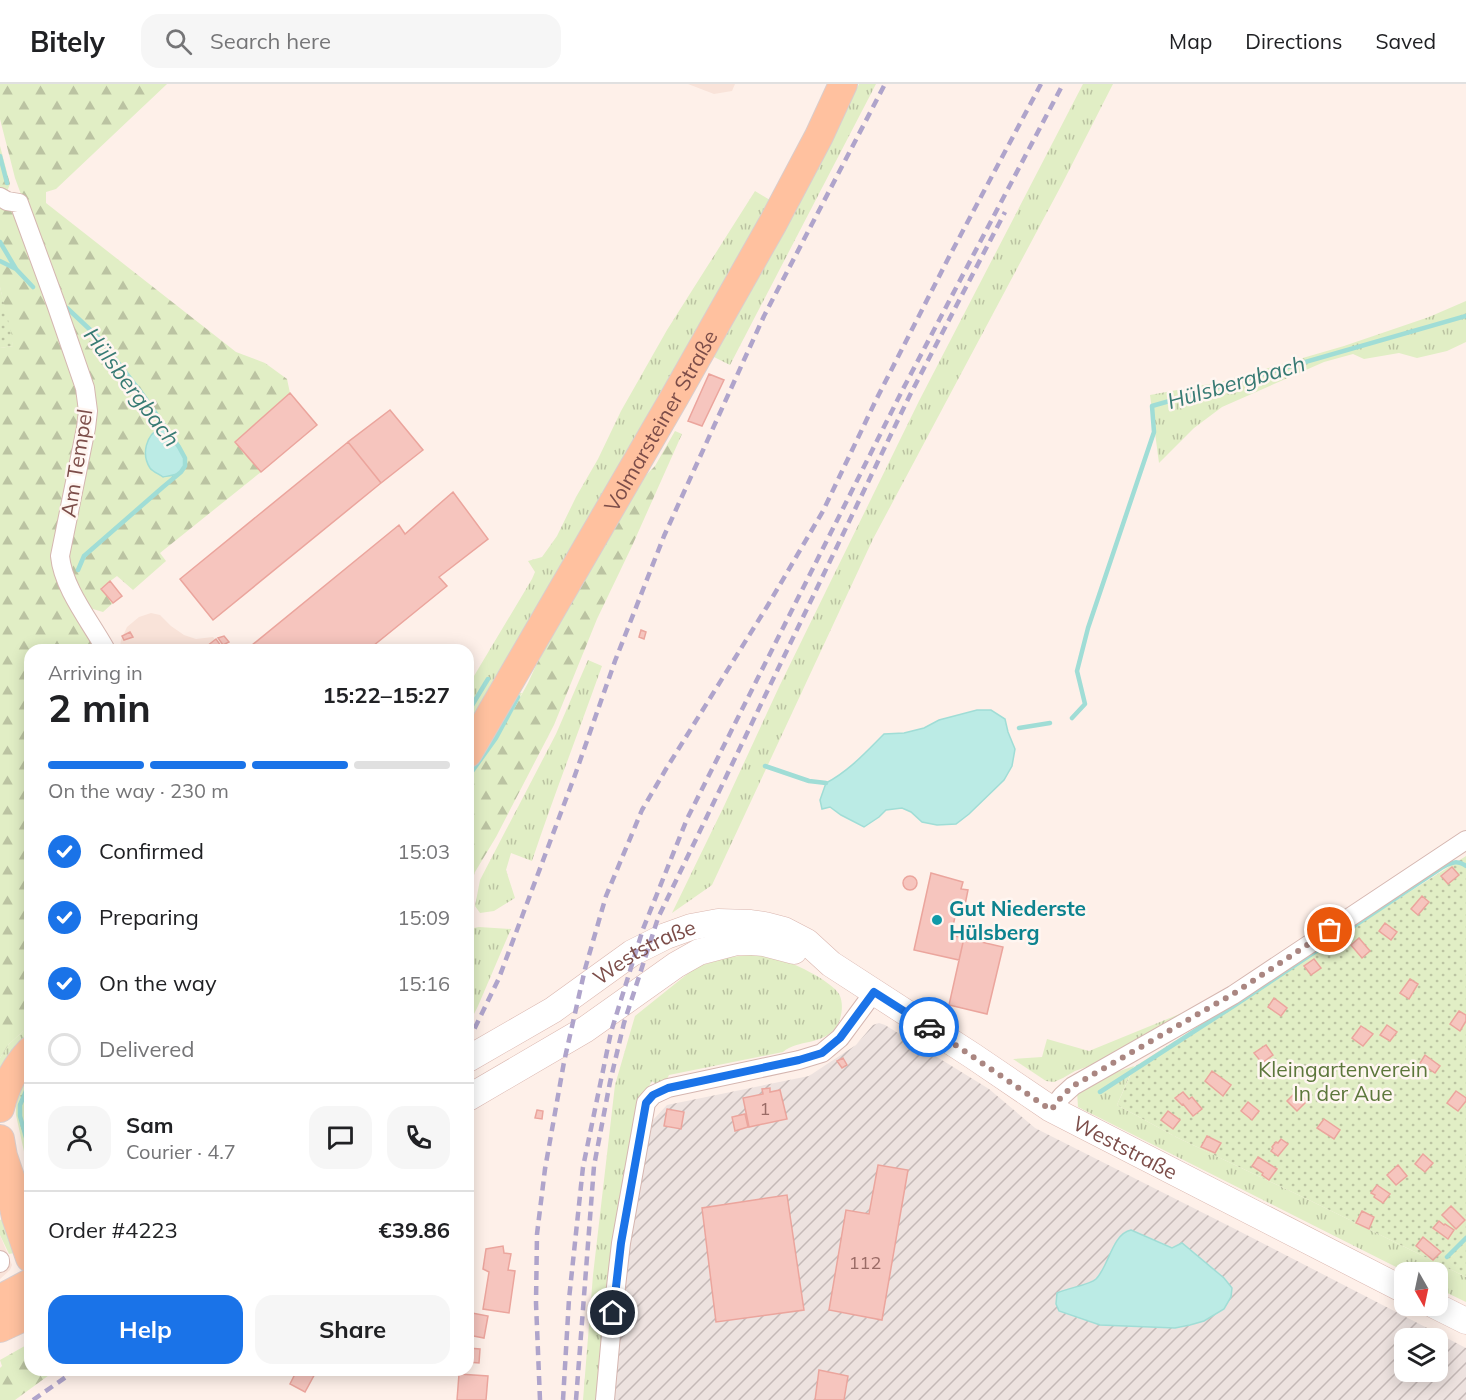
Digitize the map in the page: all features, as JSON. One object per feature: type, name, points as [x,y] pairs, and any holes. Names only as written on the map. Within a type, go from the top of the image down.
[{"type":"main road","name":"Volmarsteiner Straße","points":[[474,743],[669,408],[767,234],[819,136],[843,84]]},
{"type":"main road","points":[[0,1108],[4,1091],[24,1057]]},
{"type":"main road","points":[[0,1139],[12,1184],[16,1217],[24,1240]]},
{"type":"main road","points":[[12,1184],[24,1202]]},
{"type":"main road","points":[[0,1299],[24,1286]]},
{"type":"main road","points":[[0,1328],[24,1317]]},
{"type":"street","name":"Am Tempel","points":[[0,197],[19,203],[85,388],[88,411],[86,429],[60,556],[65,580],[102,644]]},
{"type":"street","points":[[1051,1110],[1073,1086],[1233,994],[1466,840]]},
{"type":"street","name":"Weststraße","points":[[474,1056],[553,1010],[632,953],[666,936],[691,927],[718,922],[765,925],[784,930],[807,942],[831,964],[973,1056],[1051,1110],[1394,1285]]},
{"type":"street","name":"Weststraße","points":[[474,1094],[586,1029],[676,965],[699,952],[730,944],[752,942],[781,947],[831,964]]},
{"type":"street","points":[[605,1400],[621,1243],[646,1103],[653,1095],[668,1088],[822,1053],[840,1038],[874,992]]},
{"type":"street","points":[[1448,1312],[1466,1321]]},
{"type":"shaded area","points":[[688,84],[735,84],[732,91],[714,94]]},
{"type":"shaded area","points":[[151,613],[160,615],[184,635],[196,639],[213,637],[219,644],[120,644],[127,627],[139,617]]},
{"type":"shaded area","points":[[879,1023],[885,1025],[989,1089],[1035,1128],[1394,1311],[1394,1316],[1404,1316],[1427,1328],[1394,1328],[1394,1382],[1448,1382],[1448,1339],[1466,1348],[1466,1400],[610,1400],[620,1272],[653,1120],[667,1105],[809,1076],[856,1045],[873,1025]]},
{"type":"shaded area","points":[[0,1235],[12,1265],[0,1279]]},
{"type":"green space","points":[[0,84],[167,84],[56,189],[46,192],[46,203],[236,352],[265,363],[287,379],[290,393],[236,442],[261,472],[160,553],[166,561],[133,590],[117,576],[101,588],[113,603],[103,612],[86,607],[66,570],[91,410],[15,178],[0,119]]},
{"type":"green space","points":[[859,84],[876,84],[730,365],[712,356],[820,164]]},
{"type":"green space","points":[[1083,84],[1113,84],[873,539],[712,885],[672,913],[779,687],[919,401]]},
{"type":"green space","points":[[0,146],[10,184],[6,194],[0,193]]},
{"type":"green space","points":[[755,191],[770,200],[474,720],[474,676],[532,579],[535,572],[528,561],[542,557],[557,536],[621,411],[667,330]]},
{"type":"green space","points":[[0,202],[11,209],[19,219],[83,409],[58,544],[95,644],[24,644],[24,1030],[9,1044],[0,1058],[0,348],[13,346],[0,287]]},
{"type":"green space","points":[[0,287],[13,346],[0,348]]},
{"type":"green space","points":[[1466,301],[1466,342],[1447,351],[1417,358],[1399,353],[1364,359],[1353,354],[1324,362],[1222,407],[1194,428],[1159,463],[1150,395],[1220,382],[1344,346],[1429,317]]},
{"type":"green space","points":[[675,431],[682,434],[597,619],[554,725],[474,875],[474,772],[497,739],[528,683],[544,648],[644,477],[655,466]]},
{"type":"green space","points":[[588,660],[602,666],[532,861],[511,853],[506,870],[515,898],[494,911],[480,913],[475,906],[480,880],[556,734]]},
{"type":"green space","points":[[522,693],[497,739],[474,772],[474,764],[516,694]]},
{"type":"green space","name":"Kleingartenverein In der Aue","points":[[1466,856],[1466,1277],[1448,1268],[1448,1262],[1435,1262],[1176,1137],[1117,1105],[1134,1067]]},
{"type":"green space","points":[[474,928],[511,929],[474,1014]]},
{"type":"green space","points":[[751,955],[771,957],[790,963],[827,983],[841,998],[842,1010],[839,1022],[825,1037],[796,1045],[783,1052],[669,1075],[667,1079],[656,1084],[652,1081],[643,1097],[600,1400],[583,1400],[593,1275],[615,1085],[635,1016],[696,967],[729,957]]},
{"type":"green space","points":[[1209,1002],[1109,1059],[1075,1071],[1054,1082],[1046,1081],[1013,1059],[1042,1057],[1047,1039],[1089,1051]]},
{"type":"green space","points":[[24,1030],[24,1042],[14,1051],[0,1071],[0,1058],[9,1044]]},
{"type":"green space","points":[[1134,1066],[1117,1105],[1176,1137],[1435,1262],[1394,1262],[1394,1266],[1078,1107],[1077,1091],[1111,1074]]},
{"type":"green space","points":[[24,1083],[24,1152],[16,1115],[19,1093]]},
{"type":"green space","points":[[6,1218],[14,1253],[9,1254],[0,1235],[0,1220]]},
{"type":"green space","points":[[1448,1268],[1466,1277],[1466,1302],[1448,1293]]},
{"type":"green space","points":[[24,1346],[24,1376],[48,1376],[15,1400],[0,1400],[0,1368],[2,1366],[0,1360]]},
{"type":"water","points":[[160,428],[172,436],[182,451],[185,468],[180,473],[163,477],[151,469],[147,463],[146,445],[151,435]]},
{"type":"water","points":[[977,710],[991,710],[1005,719],[1015,749],[1012,766],[1004,780],[956,824],[937,825],[922,822],[911,812],[902,808],[886,810],[864,827],[830,807],[822,809],[820,800],[826,783],[850,767],[884,734],[904,733],[924,728],[939,720]]},
{"type":"water","points":[[1131,1230],[1172,1248],[1182,1243],[1224,1278],[1232,1288],[1231,1297],[1224,1309],[1204,1321],[1175,1328],[1100,1325],[1059,1311],[1056,1304],[1057,1293],[1096,1279],[1119,1238]]},
{"type":"building","points":[[709,374],[724,380],[702,426],[688,421]]},
{"type":"building","points":[[290,393],[317,425],[261,472],[235,442]]},
{"type":"building","points":[[390,410],[423,450],[381,483],[348,442]]},
{"type":"building","points":[[348,442],[381,483],[213,620],[180,579]]},
{"type":"building","points":[[453,492],[488,539],[439,577],[447,586],[375,644],[253,644],[399,525],[405,534]]},
{"type":"building","points":[[110,581],[122,596],[113,603],[101,589]]},
{"type":"building","points":[[641,630],[646,632],[644,639],[639,637]]},
{"type":"building","points":[[130,632],[133,637],[124,640],[122,636]]},
{"type":"building","points":[[224,636],[229,642],[222,644],[218,638]]},
{"type":"building","points":[[216,639],[220,644],[210,644]]},
{"type":"building","points":[[1452,867],[1459,875],[1448,884],[1441,876]]},
{"type":"building","name":"Gut Niederste Hülsberg","points":[[931,873],[963,882],[961,889],[968,890],[965,905],[958,903],[951,935],[964,938],[959,960],[914,950]]},
{"type":"building","points":[[910,876],[915,878],[917,883],[915,888],[910,890],[905,888],[903,883],[905,878]]},
{"type":"building","points":[[1422,896],[1429,902],[1418,915],[1411,909]]},
{"type":"building","points":[[1385,923],[1397,932],[1391,940],[1379,931]]},
{"type":"building","points":[[964,938],[1003,947],[987,1014],[949,1005]]},
{"type":"building","points":[[1359,938],[1370,951],[1362,958],[1351,945]]},
{"type":"building","points":[[1314,959],[1321,968],[1311,975],[1304,966]]},
{"type":"building","points":[[1410,979],[1418,984],[1409,999],[1400,993]]},
{"type":"building","points":[[1274,998],[1287,1008],[1281,1016],[1268,1007]]},
{"type":"building","points":[[1459,1011],[1466,1015],[1466,1021],[1460,1031],[1450,1024]]},
{"type":"building","points":[[1387,1025],[1397,1032],[1390,1041],[1380,1035]]},
{"type":"building","points":[[1361,1026],[1373,1034],[1363,1046],[1352,1038]]},
{"type":"building","points":[[1266,1045],[1273,1055],[1262,1063],[1254,1053]]},
{"type":"building","points":[[1425,1055],[1440,1066],[1435,1073],[1420,1063]]},
{"type":"building","points":[[843,1058],[847,1065],[842,1068],[837,1061]]},
{"type":"building","points":[[1212,1071],[1231,1085],[1223,1096],[1205,1081]]},
{"type":"building","points":[[770,1088],[770,1092],[780,1090],[787,1119],[749,1127],[743,1098],[763,1094],[762,1089]]},
{"type":"building","points":[[1297,1091],[1307,1101],[1297,1111],[1287,1101]]},
{"type":"building","points":[[1456,1091],[1466,1098],[1458,1111],[1447,1103]]},
{"type":"building","points":[[1183,1092],[1189,1099],[1192,1097],[1202,1109],[1193,1116],[1175,1098]]},
{"type":"building","points":[[1248,1102],[1259,1111],[1252,1120],[1241,1111]]},
{"type":"building","points":[[667,1109],[684,1112],[681,1129],[664,1126]]},
{"type":"building","points":[[537,1110],[543,1111],[542,1119],[535,1118]]},
{"type":"building","points":[[1168,1111],[1180,1120],[1173,1129],[1161,1120]]},
{"type":"building","points":[[745,1114],[748,1127],[735,1131],[732,1117]]},
{"type":"building","points":[[1324,1119],[1340,1130],[1334,1139],[1317,1128]]},
{"type":"building","points":[[1207,1136],[1221,1143],[1215,1153],[1201,1147]]},
{"type":"building","points":[[1281,1139],[1288,1144],[1278,1156],[1271,1151],[1276,1142],[1278,1143]]},
{"type":"building","points":[[1423,1154],[1433,1163],[1425,1172],[1415,1164]]},
{"type":"building","points":[[1258,1157],[1277,1169],[1269,1180],[1252,1166]]},
{"type":"building","points":[[878,1165],[908,1170],[882,1320],[829,1310],[846,1210],[869,1214]]},
{"type":"building","points":[[1398,1165],[1407,1176],[1396,1185],[1387,1175]]},
{"type":"building","points":[[1377,1185],[1390,1194],[1383,1203],[1371,1193]]},
{"type":"building","points":[[787,1195],[804,1310],[716,1322],[702,1208]]},
{"type":"building","points":[[1451,1206],[1465,1220],[1456,1229],[1442,1215]]},
{"type":"building","points":[[1362,1211],[1374,1217],[1369,1229],[1356,1223]]},
{"type":"building","points":[[1439,1221],[1454,1230],[1448,1239],[1433,1228]]},
{"type":"building","points":[[1423,1237],[1441,1252],[1433,1260],[1416,1246]]},
{"type":"building","points":[[503,1246],[504,1253],[511,1254],[508,1270],[515,1271],[509,1313],[483,1309],[489,1272],[483,1269],[486,1249]]},
{"type":"building","points":[[474,1313],[488,1316],[484,1338],[474,1336]]},
{"type":"building","points":[[474,1348],[480,1349],[479,1363],[474,1363]]},
{"type":"building","points":[[819,1370],[848,1376],[844,1400],[815,1400]]},
{"type":"building","points":[[294,1376],[314,1376],[305,1392],[290,1384]]},
{"type":"building","points":[[459,1376],[488,1376],[486,1400],[457,1400]]},
{"type":"waterway","points":[[0,156],[7,183]]},
{"type":"waterway","name":"Hülsbergbach","points":[[0,242],[16,269],[33,287]]},
{"type":"waterway","points":[[0,261],[16,269]]},
{"type":"waterway","name":"Hülsbergbach","points":[[67,308],[100,339],[143,395],[185,458],[185,466],[181,472],[84,556],[78,570]]},
{"type":"waterway","name":"Hülsbergbach","points":[[1072,718],[1085,704],[1077,671],[1088,628],[1154,432],[1152,406],[1466,316]]},
{"type":"waterway","name":"Hülsbergbach","points":[[474,702],[488,679]]},
{"type":"waterway","points":[[474,769],[496,738],[518,697]]},
{"type":"waterway","name":"Hülsbergbach","points":[[1019,728],[1050,723]]},
{"type":"waterway","name":"Hülsbergbach","points":[[765,766],[809,781],[826,783]]},
{"type":"waterway","points":[[1100,1092],[1443,867],[1455,862],[1466,866]]},
{"type":"waterway","points":[[24,1096],[20,1105],[24,1130]]},
{"type":"waterway","points":[[1447,1257],[1466,1238]]},
{"type":"railway","points":[[474,1030],[499,978],[615,661],[664,536],[764,316],[885,84]]},
{"type":"railway","points":[[540,1400],[536,1303],[537,1234],[545,1169],[564,1062],[585,969],[606,896],[642,810],[823,511],[877,398],[950,255],[1041,84]]},
{"type":"railway","points":[[563,1400],[569,1299],[583,1167],[611,1032],[643,929],[687,819],[903,389],[1063,84]]},
{"type":"railway","points":[[576,1400],[594,1166],[624,1023],[658,918],[910,395],[1005,212]]},
{"type":"railway","points":[[33,1400],[67,1376]]},
{"type":"way so far","points":[[929,1027],[1051,1110],[1073,1086],[1233,994],[1330,930]]},
{"type":"place","name":"Gut Niederste Hülsberg","points":[[937,920]]},
{"type":"route","points":[[613,1313],[621,1243],[646,1103],[653,1095],[668,1088],[822,1053],[840,1038],[874,992],[929,1027]]}]
